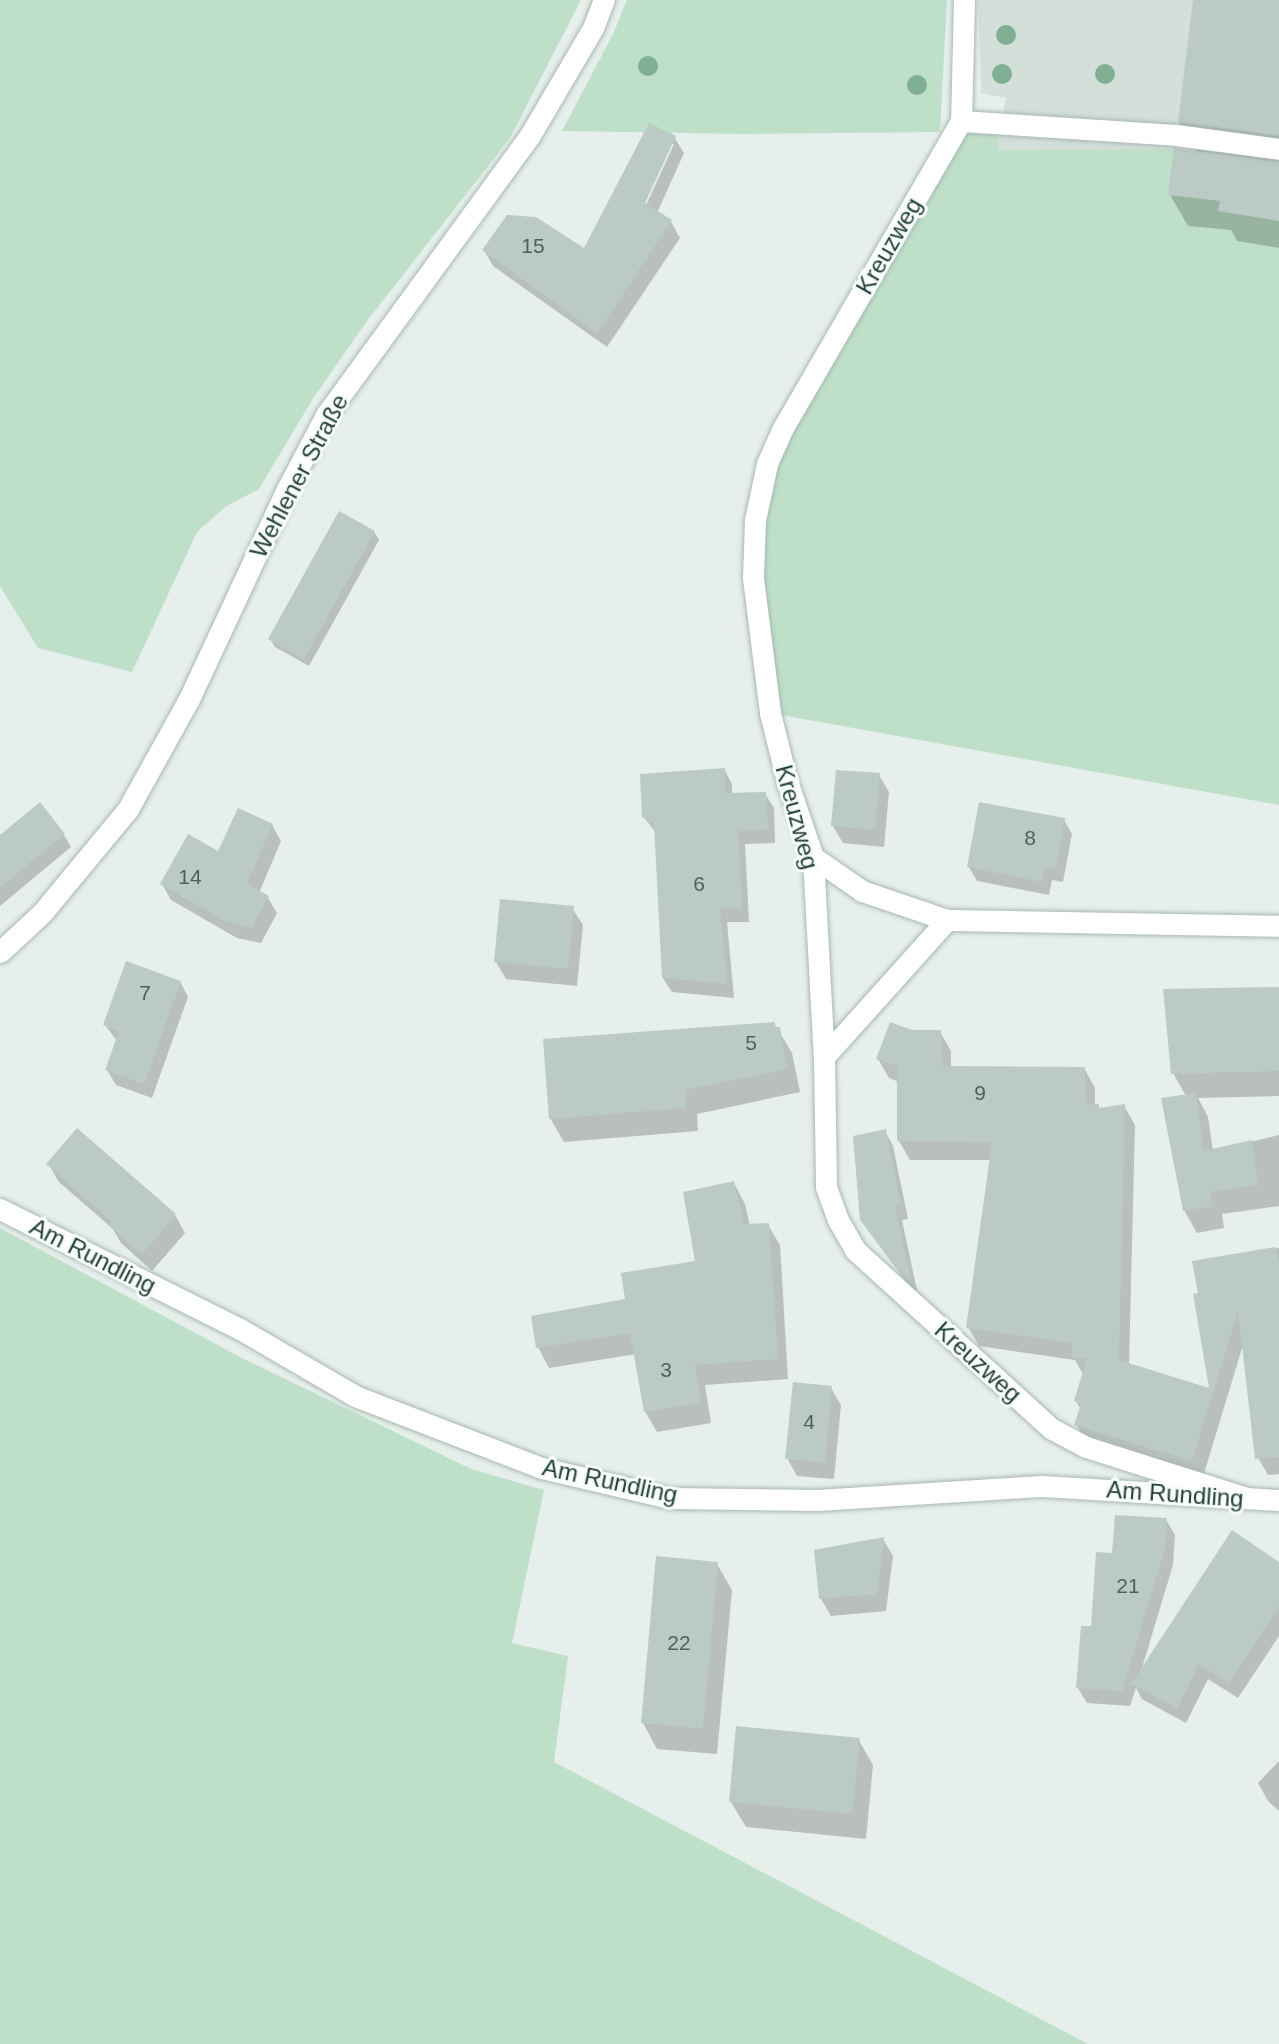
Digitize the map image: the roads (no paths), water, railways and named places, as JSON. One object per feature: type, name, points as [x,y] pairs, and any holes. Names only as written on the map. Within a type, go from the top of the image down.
[{"type":"street","name":"Wehlener Straße","points":[[0,952],[41,913],[128,809],[189,699],[287,489],[326,415],[528,137],[593,28],[604,0]]},
{"type":"street","name":"Kreuzweg","points":[[964,0],[961,121],[782,430],[767,464],[755,520],[753,578],[770,713],[787,781],[813,857],[824,1057],[826,1187],[838,1220],[855,1250],[1052,1429],[1086,1447],[1247,1498]]},
{"type":"street","points":[[961,121],[1176,135],[1279,149]]},
{"type":"street","points":[[813,857],[862,891],[947,920],[1279,926]]},
{"type":"street","points":[[824,1057],[947,920]]},
{"type":"street","name":"Am Rundling","points":[[0,1209],[240,1329],[355,1396],[485,1448],[555,1471],[670,1497],[817,1500],[1042,1486],[1279,1500]]}]
